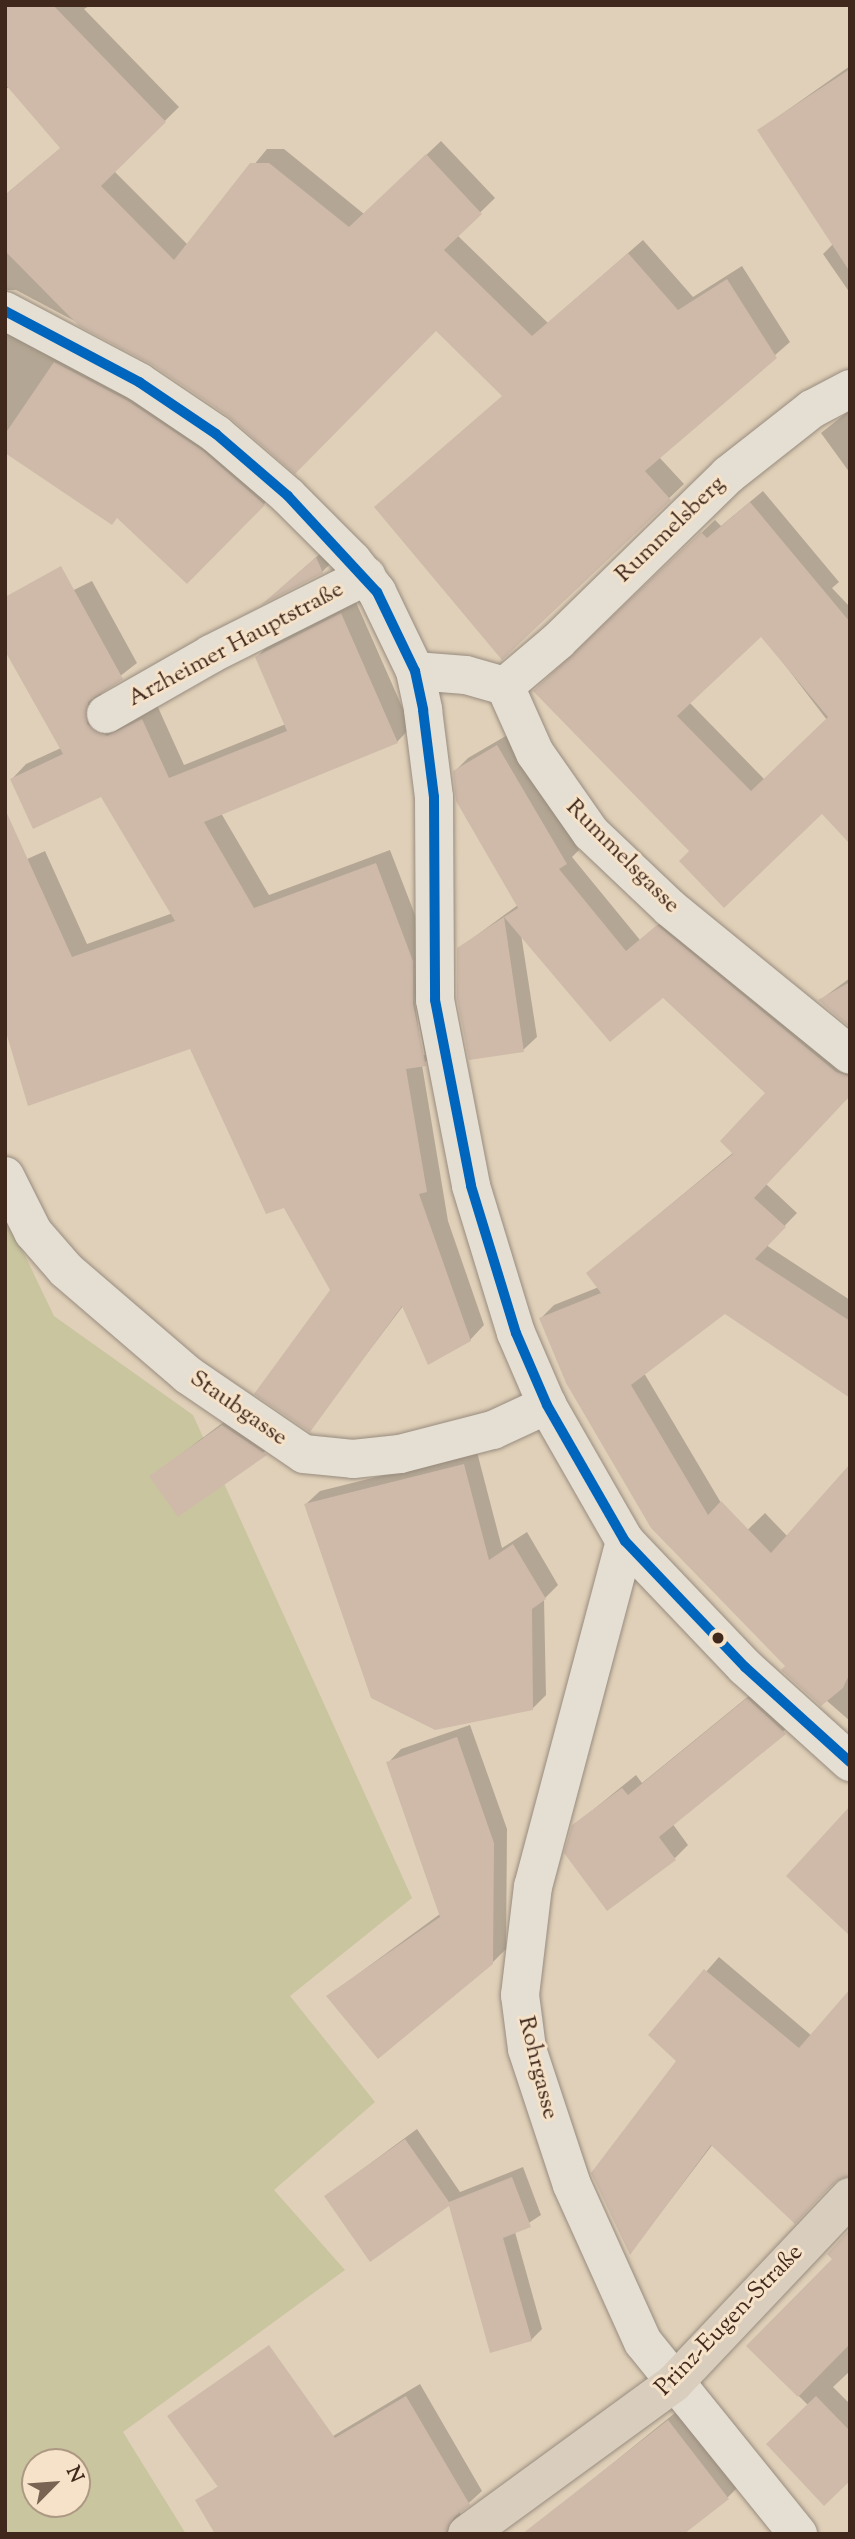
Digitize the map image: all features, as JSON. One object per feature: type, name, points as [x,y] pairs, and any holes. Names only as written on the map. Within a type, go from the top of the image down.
[{"type":"main road","name":"Prinz-Eugen-Straße","points":[[467,2534],[674,2383],[850,2197]]},
{"type":"street","name":"Arzheimer Hauptstraße","points":[[5,312],[139,382],[216,434],[288,496],[366,576],[397,629],[415,671],[434,797],[433,965],[440,1037],[492,1262],[547,1405],[625,1541],[745,1667],[850,1762]]},
{"type":"street","name":"Rummelsberg","points":[[505,686],[558,641],[728,475],[812,409],[850,389]]},
{"type":"street","name":"Arzheimer Hauptstraße","points":[[106,714],[212,654],[366,576]]},
{"type":"street","points":[[415,671],[466,675],[505,686]]},
{"type":"street","name":"Rummelsgasse","points":[[505,686],[535,753],[591,833],[670,908],[850,1055]]},
{"type":"street","name":"Staubgasse","points":[[5,1176],[33,1232],[66,1270],[188,1375],[304,1454],[353,1459],[400,1454],[493,1430],[547,1405]]},
{"type":"street","name":"Rohrgasse","points":[[625,1541],[533,1886],[520,1995],[527,2049],[572,2185],[643,2342],[798,2534]]},
{"type":"shaded area","points":[[5,1214],[54,1316],[193,1415],[412,1898],[290,1996],[375,2102],[274,2190],[345,2270],[123,2432],[186,2534],[5,2534]]},
{"type":"building","points":[[5,5],[53,5],[166,122],[101,186],[174,260],[250,163],[269,163],[349,227],[426,154],[482,214],[444,250],[532,336],[628,253],[678,310],[727,279],[777,358],[645,471],[671,500],[502,660],[374,507],[502,396],[436,331],[295,474],[228,416],[151,364],[79,326],[5,251],[5,195],[60,148],[5,84]]},
{"type":"building","points":[[850,69],[850,272],[757,130]]},
{"type":"building","points":[[54,362],[128,401],[203,451],[265,505],[187,584],[117,518],[112,525],[5,453],[5,434]]},
{"type":"building","points":[[750,502],[850,622],[850,844],[822,814],[724,908],[679,861],[689,851],[533,691],[701,532],[707,538]],"holes":[[[761,637],[828,717],[751,791],[677,716]]]},
{"type":"building","points":[[316,557],[323,573],[261,605]]},
{"type":"building","points":[[61,566],[123,679],[88,702],[87,724],[107,736],[142,719],[169,778],[287,731],[255,657],[341,613],[398,743],[204,822],[254,908],[376,863],[413,961],[413,1004],[426,1066],[406,1069],[427,1192],[419,1194],[471,1341],[428,1365],[402,1306],[310,1432],[254,1394],[330,1290],[284,1208],[266,1214],[190,1049],[28,1106],[5,1029],[5,809],[72,957],[175,921],[101,797],[33,829],[10,779],[63,754],[5,651],[5,597]]},
{"type":"building","points":[[497,745],[567,864],[559,869],[626,951],[657,925],[836,1072],[850,1076],[850,1096],[754,1198],[786,1227],[755,1259],[850,1321],[850,1398],[725,1314],[631,1385],[708,1515],[721,1501],[771,1553],[850,1464],[850,1673],[843,1688],[821,1706],[781,1670],[785,1666],[651,1528],[566,1383],[539,1318],[601,1293],[586,1273],[733,1154],[720,1141],[765,1093],[663,998],[610,1042],[504,917],[518,908],[456,801],[453,771]]},
{"type":"building","points":[[504,917],[524,1052],[469,1060],[457,998],[457,948]]},
{"type":"building","points":[[850,982],[850,1027],[818,1000]]},
{"type":"building","points":[[222,1425],[267,1455],[178,1517],[149,1476]]},
{"type":"building","points":[[464,1464],[489,1560],[513,1544],[546,1599],[532,1609],[533,1710],[435,1730],[371,1698],[304,1504]]},
{"type":"building","points":[[747,1698],[786,1734],[659,1837],[676,1860],[607,1911],[564,1853],[572,1825],[622,1788],[628,1795]]},
{"type":"building","points":[[457,1737],[494,1843],[493,1964],[378,2059],[326,1996],[440,1917],[386,1762]]},
{"type":"building","points":[[850,1806],[850,1936],[786,1876]]},
{"type":"building","points":[[704,1969],[799,2048],[850,1989],[850,2176],[834,2182],[795,2224],[711,2145],[630,2255],[591,2173],[676,2061],[648,2035]]},
{"type":"building","points":[[405,2139],[449,2202],[512,2177],[531,2227],[503,2238],[532,2341],[490,2353],[449,2206],[370,2262],[324,2196]]},
{"type":"building","points":[[850,2229],[850,2344],[798,2397],[746,2346],[832,2259],[827,2254]]},
{"type":"building","points":[[269,2345],[335,2438],[406,2396],[470,2505],[454,2517],[446,2534],[215,2534],[195,2500],[218,2487],[167,2416]]},
{"type":"building","points":[[816,2396],[850,2431],[850,2481],[824,2506],[766,2444]]},
{"type":"building","points":[[668,2420],[729,2499],[684,2534],[522,2534]]},
{"type":"transit line","points":[[5,311],[139,382],[216,434],[288,496],[377,592],[415,671],[423,710],[434,797],[435,1000],[471,1186],[516,1333],[547,1405],[625,1541],[745,1667],[850,1762]]}]
